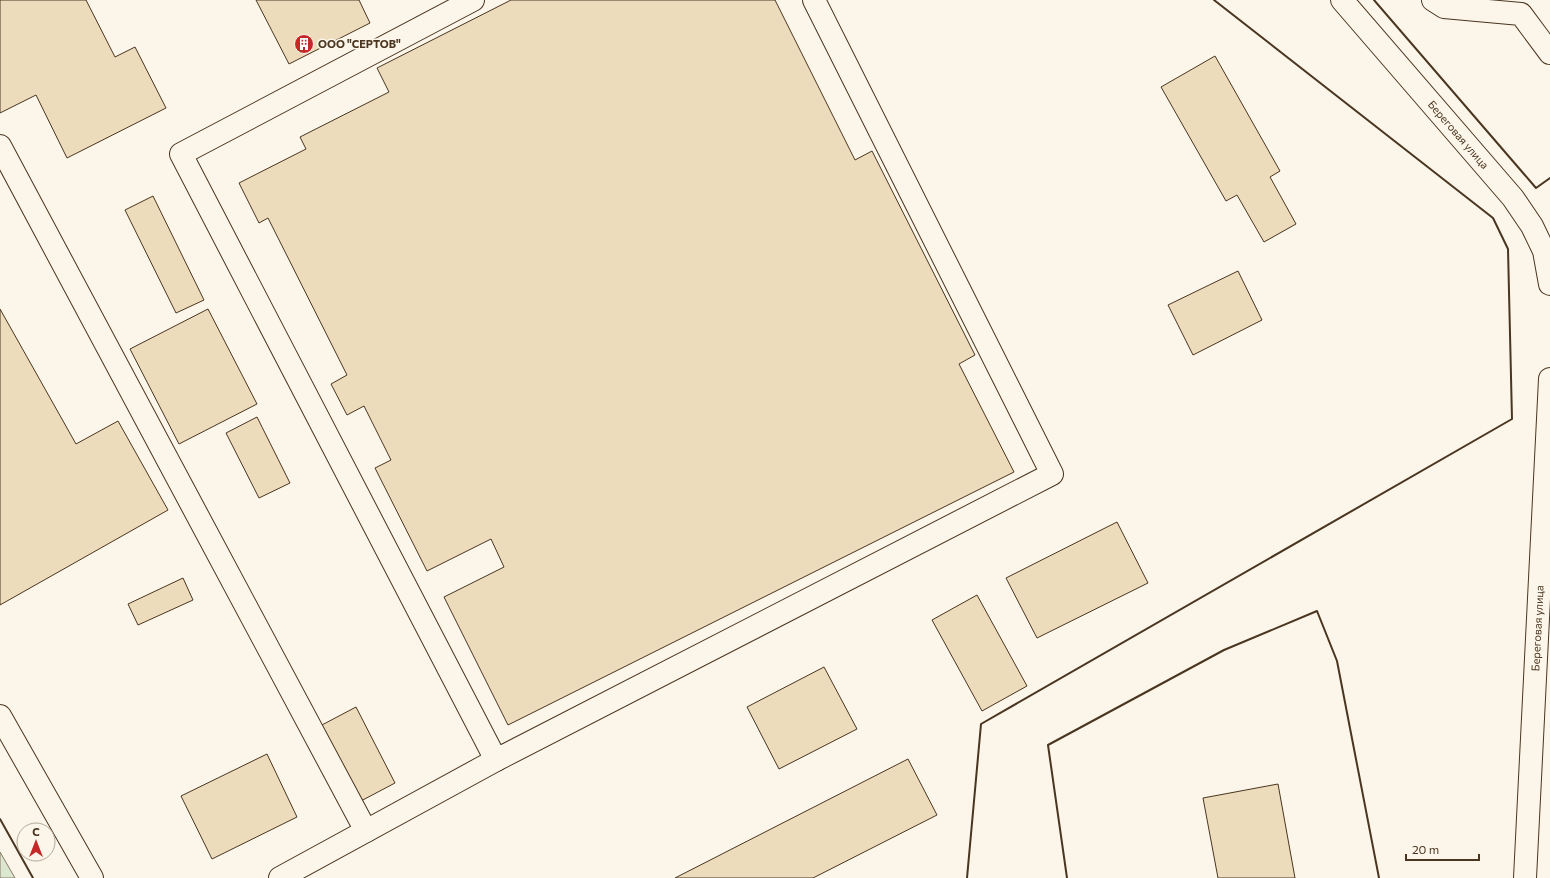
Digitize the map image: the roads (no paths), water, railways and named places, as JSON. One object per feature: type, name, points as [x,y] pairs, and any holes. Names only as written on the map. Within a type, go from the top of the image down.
[{"type":"street","points":[[473,0],[180,154],[496,760]]},
{"type":"street","points":[[280,878],[496,760],[1052,474],[814,0]]},
{"type":"street","name":"Береговая улица","points":[[1342,0],[1513,198],[1532,226],[1547,253],[1550,284]]},
{"type":"street","points":[[1433,0],[1444,7],[1521,14],[1550,53]]},
{"type":"street","points":[[0,146],[366,831]]},
{"type":"street","name":"Береговая улица","points":[[1525,878],[1542,668],[1550,378]]},
{"type":"street","points":[[0,716],[92,878]]},
{"type":"place","name":"ООО \"СЕРТОВ\"","points":[[304,44]]}]
